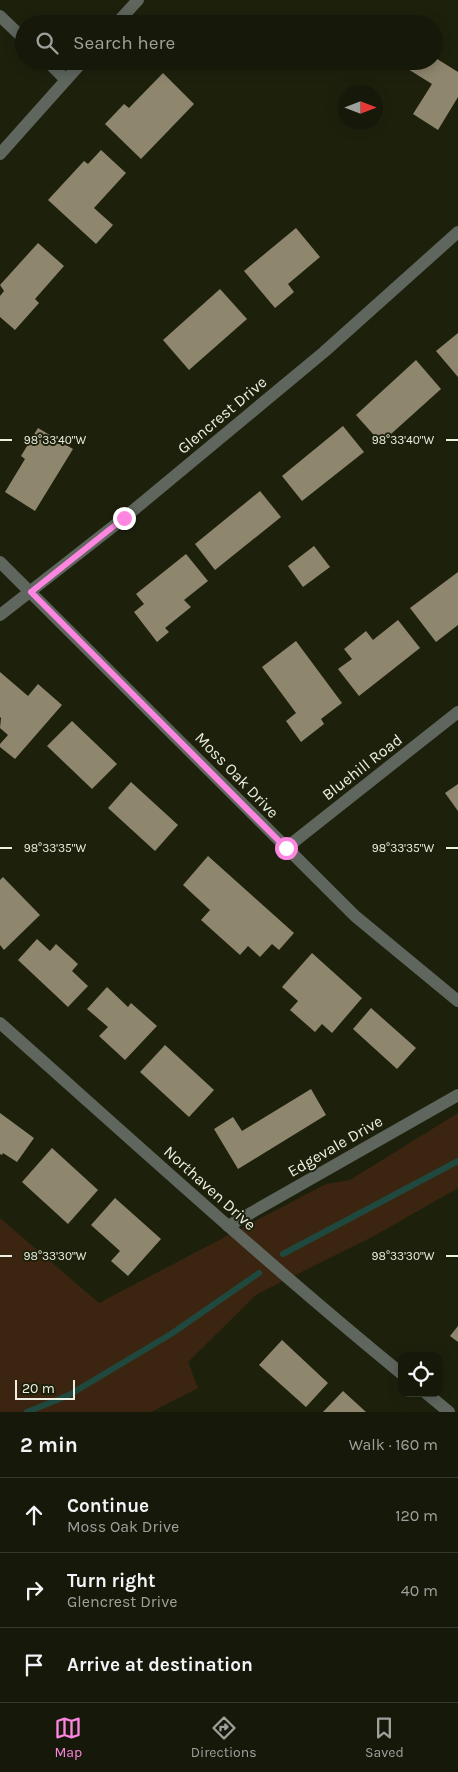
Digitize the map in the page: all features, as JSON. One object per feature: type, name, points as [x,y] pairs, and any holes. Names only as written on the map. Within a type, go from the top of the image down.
[{"type":"street","points":[[124,15],[138,0]]},
{"type":"street","points":[[0,16],[15,30]]},
{"type":"street","points":[[56,70],[66,80]]},
{"type":"street","points":[[0,154],[75,70]]},
{"type":"street","name":"Glencrest Drive","points":[[0,615],[124,518],[317,358],[458,232]]},
{"type":"street","name":"Moss Oak Drive","points":[[0,562],[355,916],[458,1001]]},
{"type":"street","name":"Bluehill Road","points":[[286,848],[458,712]]},
{"type":"street","name":"Northaven Drive","points":[[0,1023],[228,1226],[398,1371]]},
{"type":"street","name":"Edgevale Drive","points":[[228,1226],[458,1094]]},
{"type":"street","points":[[431,1397],[448,1412]]},
{"type":"shaded area","points":[[458,1113],[458,1188],[374,1236],[257,1294],[188,1362],[198,1388],[151,1412],[0,1412],[0,1218],[99,1303],[326,1184],[350,1180]]},
{"type":"building","points":[[443,63],[458,72],[458,97],[438,130],[413,114],[432,84],[409,70],[443,70]]},
{"type":"building","points":[[163,73],[194,104],[141,159],[105,124],[124,104],[129,108]]},
{"type":"building","points":[[101,150],[126,173],[94,208],[113,225],[96,244],[48,200],[84,161],[88,164]]},
{"type":"building","points":[[296,228],[320,257],[288,284],[294,292],[275,308],[244,271]]},
{"type":"building","points":[[38,243],[64,266],[35,299],[39,303],[15,330],[0,317],[0,296],[4,291],[0,285]]},
{"type":"building","points":[[220,289],[247,319],[189,370],[163,340]]},
{"type":"building","points":[[458,333],[458,377],[436,351]]},
{"type":"building","points":[[416,360],[441,389],[381,443],[356,415]]},
{"type":"building","points":[[343,426],[364,452],[302,501],[282,476]]},
{"type":"building","points":[[38,428],[73,449],[35,511],[5,492],[25,459],[21,456]]},
{"type":"building","points":[[260,491],[281,517],[215,570],[195,544]]},
{"type":"building","points":[[314,546],[330,567],[303,587],[288,566]]},
{"type":"building","points":[[186,554],[208,581],[184,600],[191,607],[165,628],[169,632],[157,642],[134,612],[144,604],[136,594]]},
{"type":"building","points":[[458,572],[458,625],[436,642],[410,608]]},
{"type":"building","points":[[398,620],[420,648],[359,696],[338,669],[352,659],[344,649],[366,631],[373,640]]},
{"type":"building","points":[[296,641],[342,703],[321,719],[324,724],[301,742],[286,721],[296,713],[262,667]]},
{"type":"building","points":[[0,672],[28,696],[38,684],[62,705],[15,759],[0,747],[0,744],[8,735],[0,728]]},
{"type":"building","points":[[72,721],[117,764],[92,789],[47,746]]},
{"type":"building","points":[[131,782],[178,825],[155,851],[108,808]]},
{"type":"building","points":[[458,784],[458,811],[445,793]]},
{"type":"building","points":[[208,856],[294,933],[279,950],[272,944],[260,957],[248,946],[240,955],[201,920],[210,910],[183,885]]},
{"type":"building","points":[[3,877],[40,915],[4,950],[0,945],[0,880]]},
{"type":"building","points":[[37,939],[50,951],[56,944],[78,964],[72,971],[88,986],[68,1007],[18,960]]},
{"type":"building","points":[[312,953],[362,998],[332,1033],[322,1024],[315,1032],[290,1010],[298,1001],[282,987]]},
{"type":"building","points":[[107,987],[128,1007],[131,1003],[157,1026],[125,1060],[99,1036],[108,1027],[87,1009]]},
{"type":"building","points":[[371,1008],[416,1048],[397,1069],[353,1029]]},
{"type":"building","points":[[165,1045],[214,1090],[189,1117],[140,1072]]},
{"type":"building","points":[[311,1089],[326,1115],[238,1169],[214,1129],[233,1117],[242,1131]]},
{"type":"building","points":[[0,1113],[34,1138],[17,1162],[3,1153],[2,1155],[0,1154]]},
{"type":"building","points":[[52,1148],[98,1190],[68,1224],[22,1182]]},
{"type":"building","points":[[115,1198],[161,1239],[128,1276],[111,1261],[120,1251],[91,1225]]},
{"type":"building","points":[[458,1326],[458,1342],[450,1336]]},
{"type":"building","points":[[282,1340],[328,1383],[306,1407],[259,1365]]},
{"type":"building","points":[[343,1391],[366,1412],[323,1412]]},
{"type":"waterway","points":[[283,1254],[458,1161]]},
{"type":"waterway","points":[[27,1412],[69,1395],[171,1334],[259,1273]]},
{"type":"route","points":[[124,518],[31,592],[286,848]]}]
